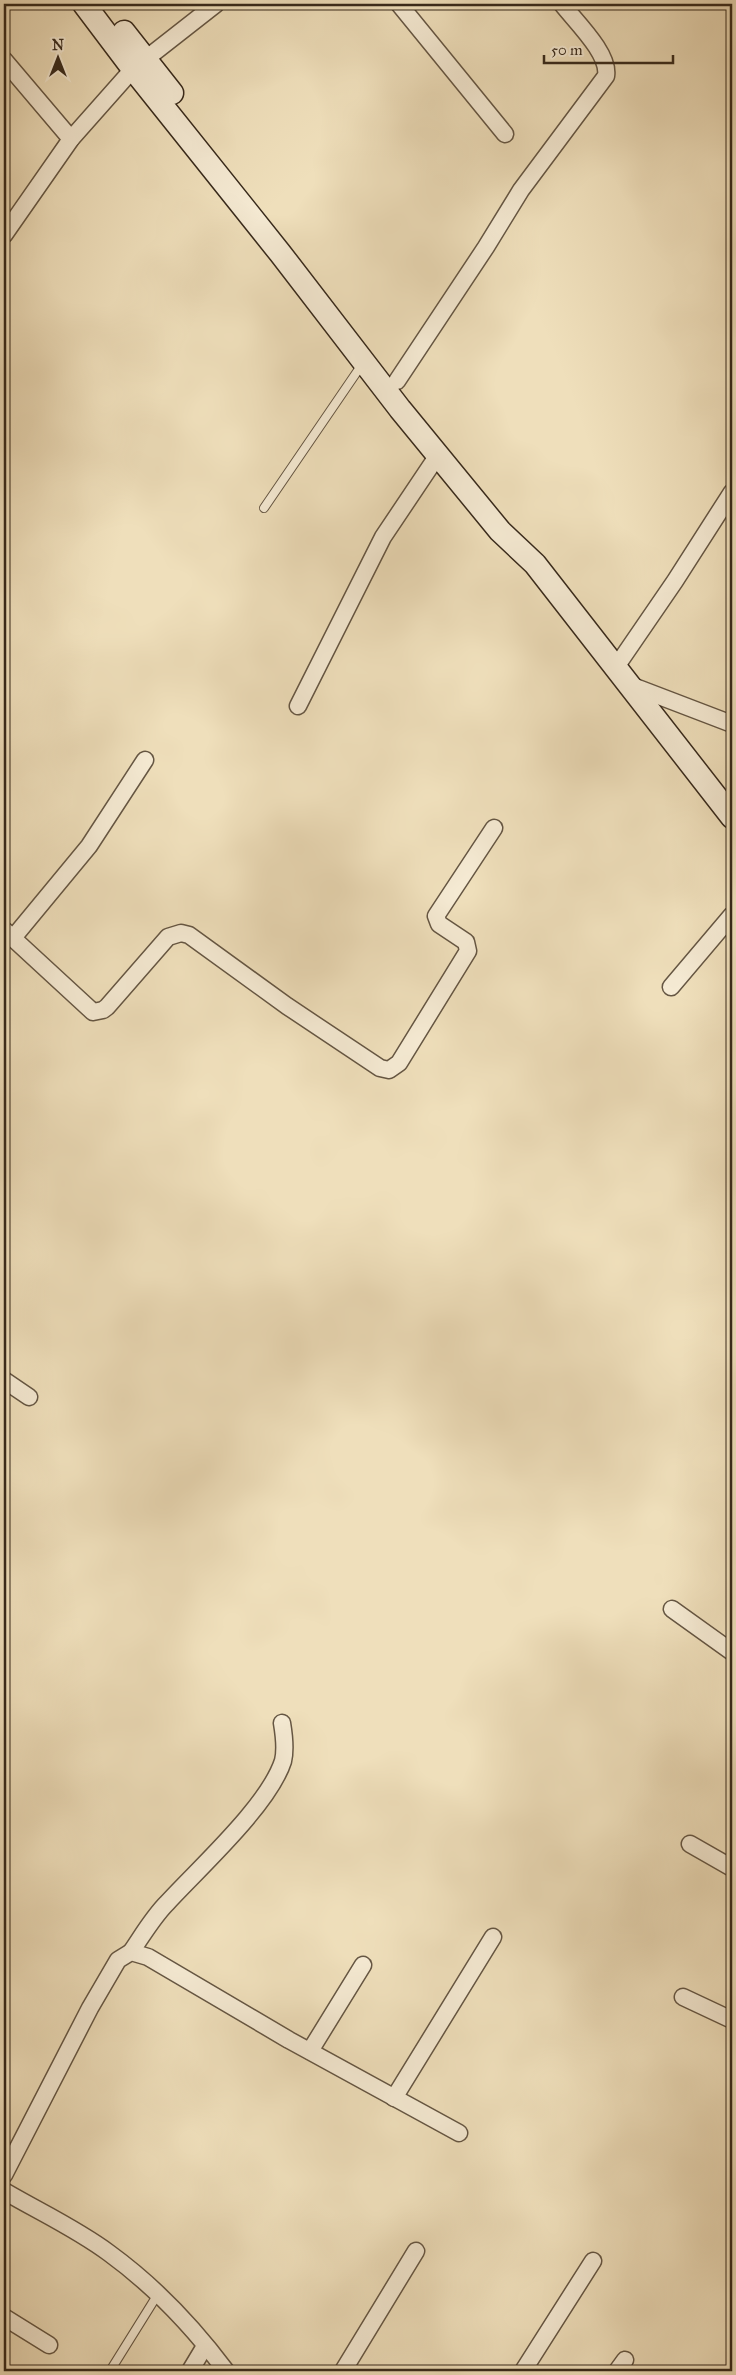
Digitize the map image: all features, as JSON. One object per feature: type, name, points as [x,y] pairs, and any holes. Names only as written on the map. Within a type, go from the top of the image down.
[{"type":"street","points":[[84,4],[139,64],[511,522],[534,564]]},
{"type":"street","points":[[102,4],[139,64],[364,362],[500,531],[534,564],[630,684],[732,817]]},
{"type":"street","points":[[4,233],[71,139],[139,64],[216,4]]},
{"type":"street","points":[[399,4],[505,134]]},
{"type":"street","points":[[397,381],[486,247],[521,190],[606,76],[606,66],[602,55],[562,4]]},
{"type":"street","points":[[4,60],[71,139]]},
{"type":"street","points":[[298,706],[383,537],[438,455]]},
{"type":"street","points":[[616,667],[675,581],[732,492]]},
{"type":"street","points":[[630,684],[732,724]]},
{"type":"street","points":[[145,760],[88,846],[8,934],[94,1012],[107,1007],[168,938],[181,933],[189,935],[287,1006],[380,1068],[389,1070],[399,1063],[468,952],[466,942],[439,924],[436,916],[494,828]]},
{"type":"street","points":[[671,987],[732,915]]},
{"type":"street","points":[[4,1380],[29,1397]]},
{"type":"street","points":[[672,1609],[732,1652]]},
{"type":"street","points":[[4,2174],[118,1960],[131,1952],[165,1904],[241,1824],[271,1785],[285,1752],[282,1723]]},
{"type":"street","points":[[690,1844],[732,1868]]},
{"type":"street","points":[[394,2098],[493,1937]]},
{"type":"street","points":[[131,1952],[148,1957],[310,2051],[459,2133]]},
{"type":"street","points":[[310,2051],[363,1965]]},
{"type":"street","points":[[683,1997],[732,2020]]},
{"type":"street","points":[[5,2196],[108,2252],[158,2294],[226,2371]]},
{"type":"street","points":[[343,2371],[416,2251]]},
{"type":"street","points":[[523,2371],[593,2261]]},
{"type":"street","points":[[4,2317],[49,2345]]},
{"type":"street","points":[[190,2371],[205,2346]]},
{"type":"lane","points":[[264,508],[364,362]]},
{"type":"lane","points":[[110,2371],[158,2294]]}]
